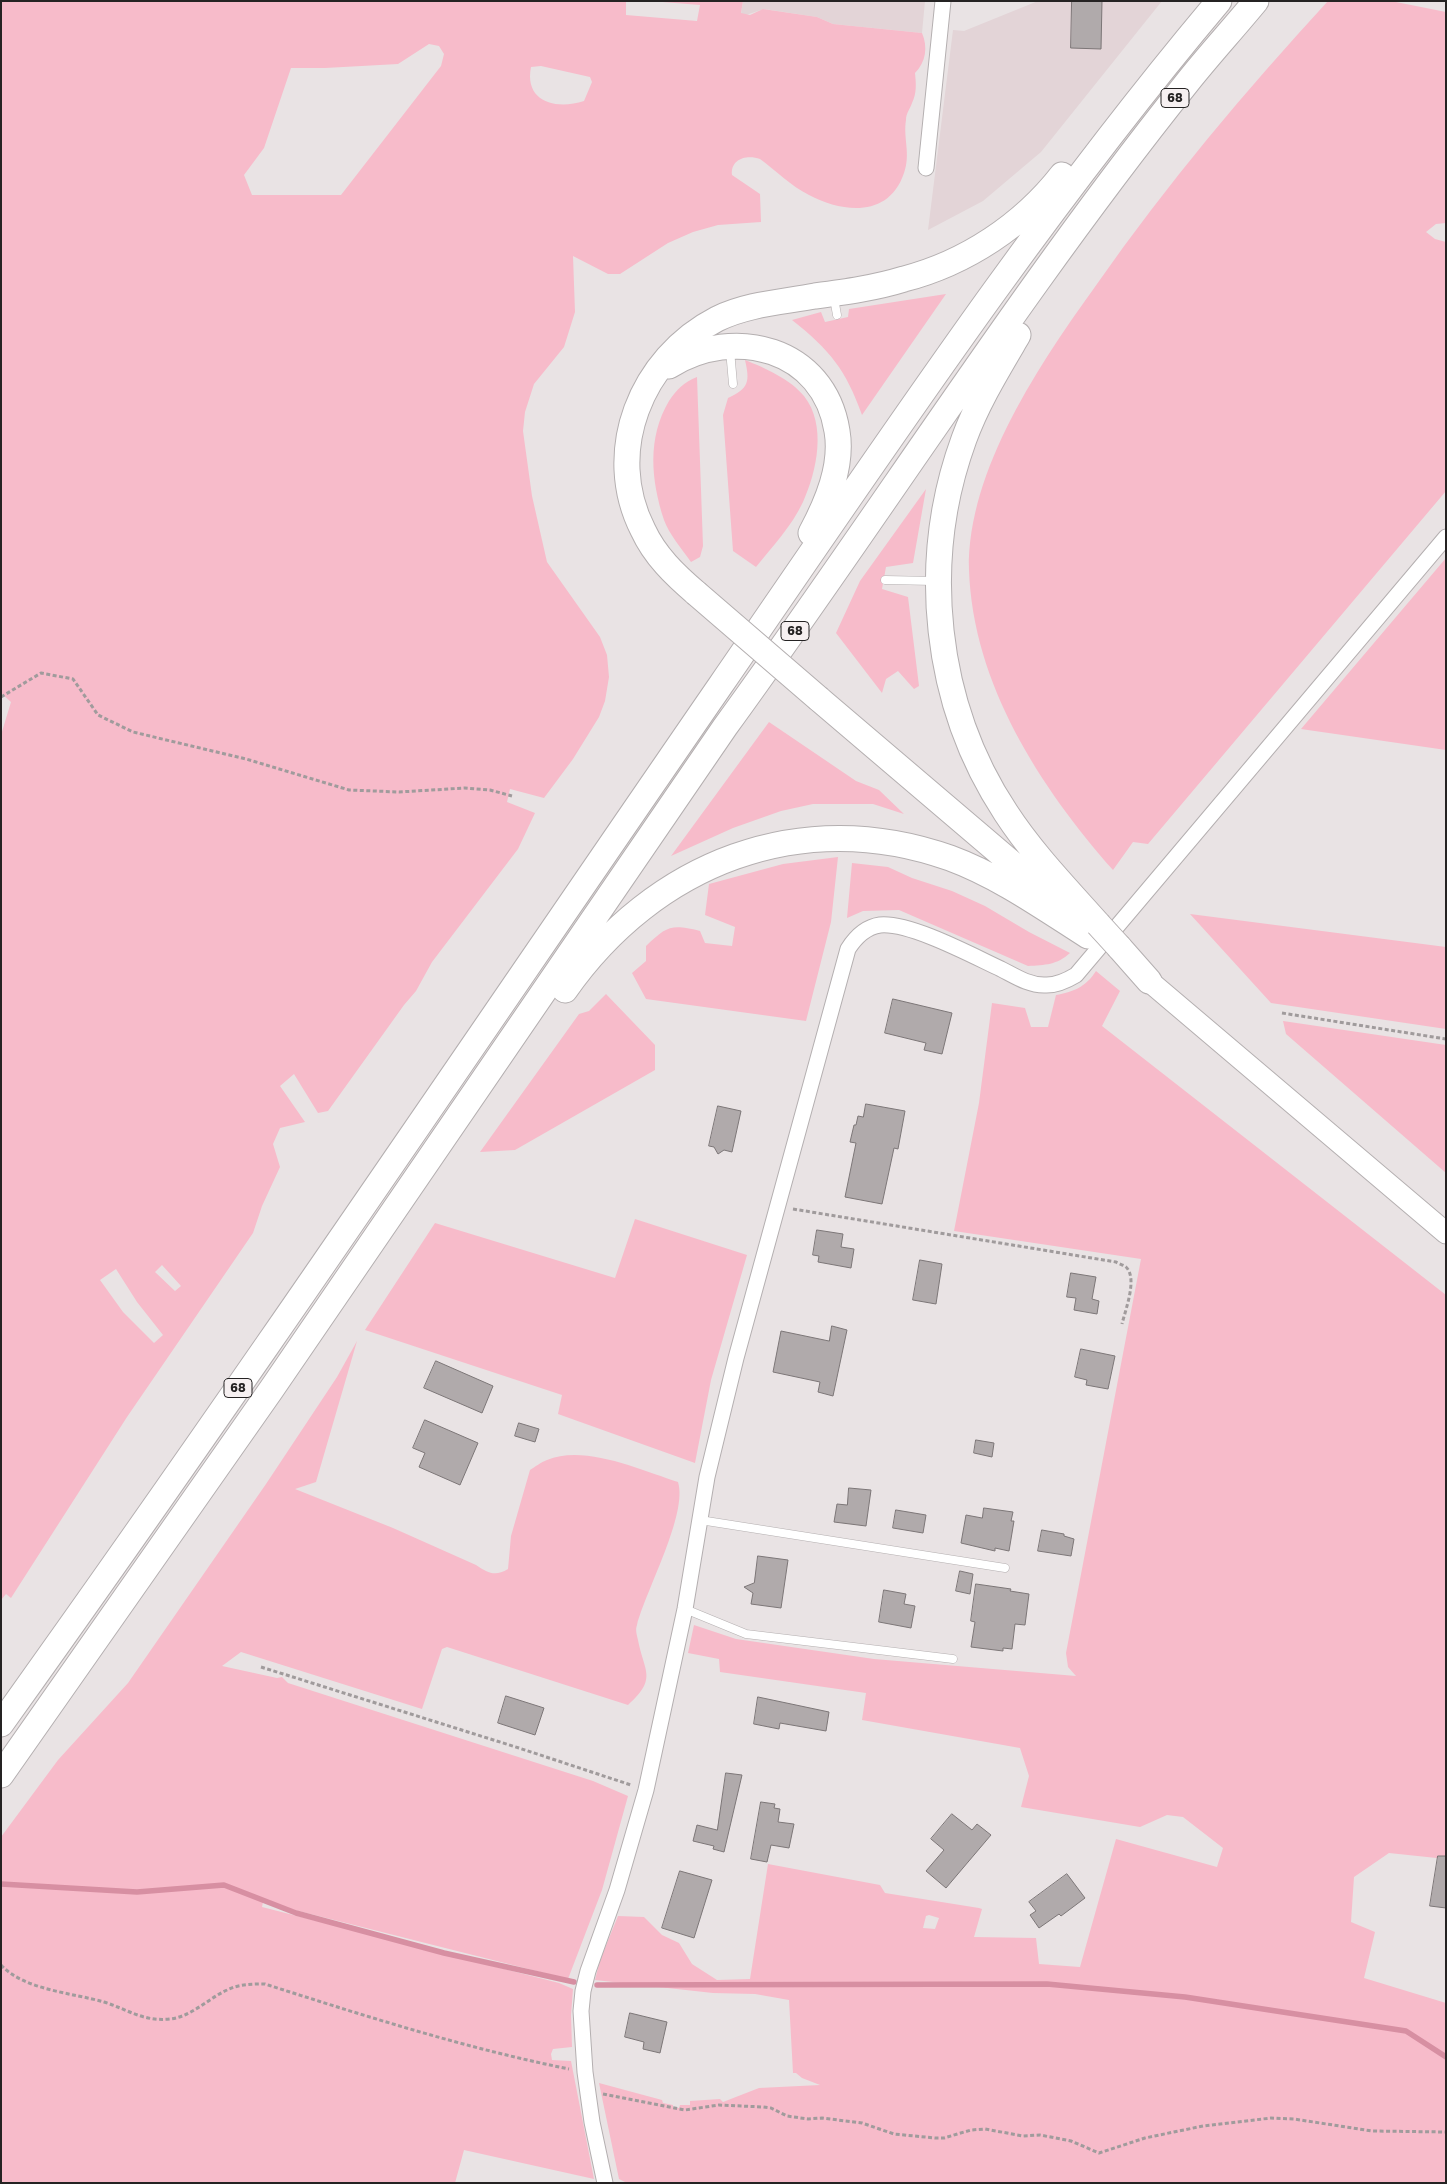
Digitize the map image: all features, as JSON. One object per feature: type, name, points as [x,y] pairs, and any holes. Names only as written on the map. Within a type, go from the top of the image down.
[{"type":"highway","name":"68","points":[[1,1724],[243,1380],[923,392],[1071,186],[1163,68],[1220,1]]},
{"type":"highway","name":"68","points":[[1,1775],[260,1406],[725,727],[785,645],[949,406],[1099,198],[1186,84],[1256,1]]},
{"type":"highway","points":[[1149,981],[1117,949],[677,577],[651,545],[636,515],[631,499],[626,461],[632,422],[647,386],[657,369],[685,339],[719,318],[758,306],[835,304],[884,284],[926,273],[985,244],[1022,216],[1041,198],[1111,111],[1163,68]]},
{"type":"highway","points":[[1093,930],[1006,814],[978,764],[958,714],[945,663],[940,630],[939,581],[941,542],[946,507],[964,439],[983,396],[1020,331],[1070,261],[1099,198]]},
{"type":"highway","points":[[647,386],[670,365],[683,357],[712,347],[730,345],[758,347],[772,352],[800,367],[811,378],[828,402],[837,431],[837,461],[826,501],[810,535],[777,582],[761,627]]},
{"type":"highway","points":[[494,1066],[532,1038],[590,957],[608,937],[648,902],[697,872],[724,860],[769,846],[807,840],[844,838],[902,844],[930,852],[988,875],[1093,930]]},
{"type":"main road","points":[[1149,981],[1446,1233]]},
{"type":"street","points":[[926,168],[942,1]]},
{"type":"street","points":[[605,2183],[587,2091],[581,2011],[583,1991],[617,1890],[646,1790],[685,1609],[706,1477],[736,1358],[848,949],[858,936],[865,931],[880,925],[899,926],[976,957],[1036,985],[1056,984],[1076,975],[1446,537]]},
{"type":"lane","points":[[730,345],[733,384]]},
{"type":"lane","points":[[885,580],[939,581]]},
{"type":"lane","points":[[700,1520],[1005,1568]]},
{"type":"lane","points":[[685,1609],[746,1634],[954,1659]]},
{"type":"path","points":[[1,697],[41,673],[73,679],[98,715],[133,732],[246,759],[349,790],[399,792],[465,788],[490,790],[512,796]]},
{"type":"path","points":[[1282,1013],[1446,1039]]},
{"type":"path","points":[[778,1205],[1116,1262],[1126,1266],[1131,1274],[1131,1286],[1122,1324]]},
{"type":"path","points":[[261,1666],[646,1790]]},
{"type":"path","points":[[1,1965],[8,1973],[26,1981],[52,1990],[106,2003],[131,2015],[149,2019],[171,2019],[190,2012],[228,1989],[248,1984],[265,1984],[397,2027],[512,2058],[585,2072]]},
{"type":"path","points":[[587,2091],[677,2109],[719,2105],[771,2108],[787,2116],[862,2123],[894,2134],[935,2138],[944,2138],[971,2130],[985,2129],[1023,2136],[1040,2134],[1071,2141],[1099,2153],[1145,2138],[1203,2126],[1271,2118],[1294,2119],[1372,2130],[1446,2132]]},
{"type":"shaded area","points":[[1,1],[626,1],[626,15],[697,21],[700,5],[650,1],[743,1],[741,13],[750,15],[763,9],[817,17],[833,24],[922,33],[925,54],[922,64],[915,73],[915,96],[906,118],[906,166],[897,188],[888,198],[864,208],[850,208],[822,201],[790,183],[760,159],[750,157],[740,159],[734,165],[732,175],[760,194],[761,222],[718,225],[693,232],[668,243],[620,274],[608,274],[573,256],[575,312],[564,347],[534,384],[525,412],[523,431],[532,496],[547,562],[600,637],[607,655],[609,677],[605,701],[599,717],[573,759],[544,798],[510,789],[507,802],[535,813],[518,849],[432,962],[416,991],[328,1111],[318,1113],[294,1074],[280,1086],[305,1122],[280,1128],[273,1144],[280,1167],[262,1206],[253,1233],[127,1417],[11,1598],[6,1594],[1,1600],[1,735],[11,702],[1,693]],"holes":[[[429,44],[439,46],[444,54],[441,66],[341,195],[252,195],[244,175],[264,148],[291,68],[398,64]],[[541,66],[590,77],[592,82],[584,101],[573,104],[553,103],[537,96],[532,88],[530,79],[531,67]],[[162,1265],[181,1286],[175,1291],[155,1272]],[[116,1269],[137,1302],[163,1335],[154,1343],[123,1312],[100,1280]]]},
{"type":"shaded area","points":[[743,1],[925,1],[922,33],[833,24],[817,17],[764,9],[746,15],[741,14]]},
{"type":"shaded area","points":[[1038,1],[1162,1],[1041,152],[983,201],[928,230],[953,30],[964,31]]},
{"type":"shaded area","points":[[1328,1],[1391,1],[1446,12],[1446,223],[1436,224],[1426,232],[1435,239],[1446,242],[1446,491],[1148,844],[1133,842],[1113,870],[1060,804],[1036,769],[1015,732],[997,693],[983,653],[973,612],[969,570],[972,532],[980,494],[994,456],[1011,419],[1031,382],[1075,315],[1179,174],[1267,69]]},
{"type":"shaded area","points":[[946,294],[862,415],[850,385],[827,351],[792,320],[821,312],[825,322],[848,317],[849,309]]},
{"type":"shaded area","points":[[745,360],[792,384],[804,396],[816,420],[817,434],[816,462],[803,502],[788,528],[756,567],[733,551],[723,415],[728,398],[740,391],[746,384]]},
{"type":"shaded area","points":[[697,377],[703,546],[700,557],[691,562],[672,536],[664,520],[656,490],[653,459],[657,430],[669,401],[681,386]]},
{"type":"shaded area","points":[[926,489],[913,563],[886,567],[882,589],[908,597],[919,686],[914,689],[898,671],[886,679],[882,693],[836,633],[860,581]]},
{"type":"shaded area","points":[[1446,558],[1446,750],[1301,729]]},
{"type":"shaded area","points":[[769,722],[856,781],[879,790],[904,814],[873,804],[813,804],[781,811],[733,828],[671,856]]},
{"type":"shaded area","points":[[838,857],[831,922],[806,1021],[646,999],[632,973],[646,961],[646,946],[659,934],[676,927],[700,931],[705,943],[732,946],[735,927],[705,915],[709,884],[783,864]]},
{"type":"shaded area","points":[[852,863],[888,867],[912,878],[952,891],[985,906],[1070,953],[1055,962],[1045,965],[1028,966],[899,910],[863,911],[847,918]]},
{"type":"shaded area","points":[[1190,914],[1446,947],[1446,1029],[1271,1003]]},
{"type":"shaded area","points":[[1096,971],[1120,991],[1102,1026],[1446,1295],[1446,1859],[1389,1853],[1354,1877],[1351,1922],[1375,1932],[1364,1978],[1446,2003],[1446,2183],[627,2183],[619,2179],[599,2083],[662,2100],[663,2103],[673,2105],[673,2108],[679,2108],[680,2105],[690,2105],[690,2101],[720,2099],[723,2102],[759,2088],[820,2085],[793,2073],[789,2000],[755,1994],[713,1993],[595,1980],[600,1960],[618,1916],[644,1917],[662,1935],[679,1943],[692,1964],[717,1980],[750,1979],[768,1864],[880,1885],[885,1893],[979,1908],[982,1909],[974,1937],[1036,1938],[1039,1964],[1080,1967],[1116,1839],[1217,1867],[1223,1848],[1183,1817],[1167,1815],[1140,1827],[1021,1807],[1029,1776],[1020,1748],[862,1720],[866,1693],[720,1672],[719,1659],[688,1653],[694,1625],[736,1639],[874,1659],[1076,1676],[1068,1667],[1066,1653],[1141,1259],[954,1231],[979,1103],[992,1003],[1025,1008],[1031,1027],[1048,1027],[1056,995],[1079,988]],"holes":[[[926,1916],[939,1918],[935,1929],[923,1928]]]},
{"type":"shaded area","points":[[606,994],[655,1045],[655,1070],[515,1150],[480,1152],[579,1014],[589,1011]]},
{"type":"shaded area","points":[[1283,1021],[1446,1045],[1446,1173],[1286,1034]]},
{"type":"shaded area","points":[[635,1219],[747,1255],[711,1380],[695,1463],[558,1414],[562,1395],[365,1330],[435,1223],[615,1278]]},
{"type":"shaded area","points":[[357,1341],[316,1482],[295,1489],[393,1528],[488,1572],[499,1573],[508,1569],[511,1536],[530,1470],[543,1462],[562,1456],[595,1457],[612,1460],[678,1482],[677,1513],[672,1532],[636,1627],[646,1681],[637,1696],[628,1705],[447,1647],[442,1649],[422,1709],[241,1652],[222,1666],[277,1678],[282,1677],[288,1683],[593,1781],[628,1796],[602,1890],[568,1979],[263,1902],[262,1907],[559,1983],[573,1989],[571,2015],[572,2047],[553,2049],[551,2054],[552,2060],[571,2061],[594,2179],[464,2150],[455,2183],[1,2183],[1,1837],[58,1760],[128,1683],[266,1484],[337,1377]]},
{"type":"building","points":[[1072,1],[1102,1],[1101,49],[1071,48]]},
{"type":"building","points":[[893,999],[952,1013],[942,1054],[924,1050],[926,1043],[885,1033]]},
{"type":"building","points":[[866,1104],[905,1111],[898,1149],[894,1148],[882,1204],[845,1197],[856,1143],[850,1142],[854,1125],[856,1125],[858,1116],[863,1117]]},
{"type":"building","points":[[718,1106],[741,1111],[732,1152],[724,1150],[718,1154],[714,1147],[709,1146]]},
{"type":"building","points":[[817,1230],[843,1234],[841,1247],[854,1249],[851,1268],[818,1262],[819,1256],[813,1255]]},
{"type":"building","points":[[920,1260],[942,1264],[936,1304],[913,1300]]},
{"type":"building","points":[[1071,1273],[1096,1277],[1092,1299],[1099,1301],[1097,1314],[1074,1310],[1076,1298],[1067,1297]]},
{"type":"building","points":[[832,1326],[847,1330],[833,1396],[818,1392],[820,1382],[773,1372],[781,1331],[829,1341]]},
{"type":"building","points":[[1081,1349],[1115,1356],[1108,1389],[1086,1385],[1087,1380],[1075,1377]]},
{"type":"building","points":[[436,1361],[493,1386],[482,1413],[424,1388]]},
{"type":"building","points":[[425,1420],[478,1443],[460,1485],[419,1467],[425,1453],[413,1448]]},
{"type":"building","points":[[519,1423],[539,1429],[535,1442],[515,1436]]},
{"type":"building","points":[[976,1440],[994,1443],[992,1457],[974,1453]]},
{"type":"building","points":[[849,1488],[871,1490],[866,1526],[834,1522],[837,1504],[847,1505]]},
{"type":"building","points":[[984,1508],[1013,1512],[1011,1521],[1014,1521],[1009,1551],[995,1548],[995,1551],[961,1543],[966,1515],[982,1518]]},
{"type":"building","points":[[896,1510],[926,1515],[923,1533],[893,1528]]},
{"type":"building","points":[[1042,1530],[1064,1534],[1064,1536],[1074,1539],[1071,1556],[1038,1551]]},
{"type":"building","points":[[758,1556],[788,1560],[781,1608],[751,1604],[753,1593],[744,1587],[754,1583]]},
{"type":"building","points":[[960,1571],[973,1574],[970,1594],[956,1591]]},
{"type":"building","points":[[976,1584],[1011,1589],[1010,1591],[1029,1594],[1025,1625],[1015,1624],[1012,1649],[1003,1648],[1003,1651],[971,1647],[975,1622],[971,1621]]},
{"type":"building","points":[[884,1590],[906,1594],[904,1604],[915,1606],[911,1628],[879,1622]]},
{"type":"building","points":[[506,1696],[544,1708],[535,1735],[498,1723]]},
{"type":"building","points":[[758,1697],[829,1712],[826,1731],[780,1723],[779,1729],[754,1724]]},
{"type":"building","points":[[726,1773],[742,1775],[724,1852],[713,1849],[714,1846],[693,1841],[697,1825],[717,1830]]},
{"type":"building","points":[[761,1802],[775,1804],[774,1808],[780,1809],[778,1822],[794,1824],[789,1848],[771,1845],[767,1862],[751,1859]]},
{"type":"building","points":[[952,1814],[972,1830],[977,1824],[991,1835],[946,1888],[926,1871],[944,1850],[931,1839]]},
{"type":"building","points":[[1438,1856],[1446,1856],[1446,1908],[1430,1906]]},
{"type":"building","points":[[680,1871],[712,1880],[694,1938],[662,1928]]},
{"type":"building","points":[[1067,1874],[1085,1898],[1061,1916],[1059,1914],[1039,1928],[1030,1915],[1036,1911],[1029,1902]]},
{"type":"building","points":[[630,2013],[667,2022],[660,2053],[643,2049],[644,2042],[625,2037]]},
{"type":"waterway","points":[[1,1884],[137,1892],[224,1885],[296,1913],[444,1953],[574,1982]]},
{"type":"waterway","points":[[597,1985],[1047,1984],[1185,1997],[1406,2031],[1446,2057]]}]
